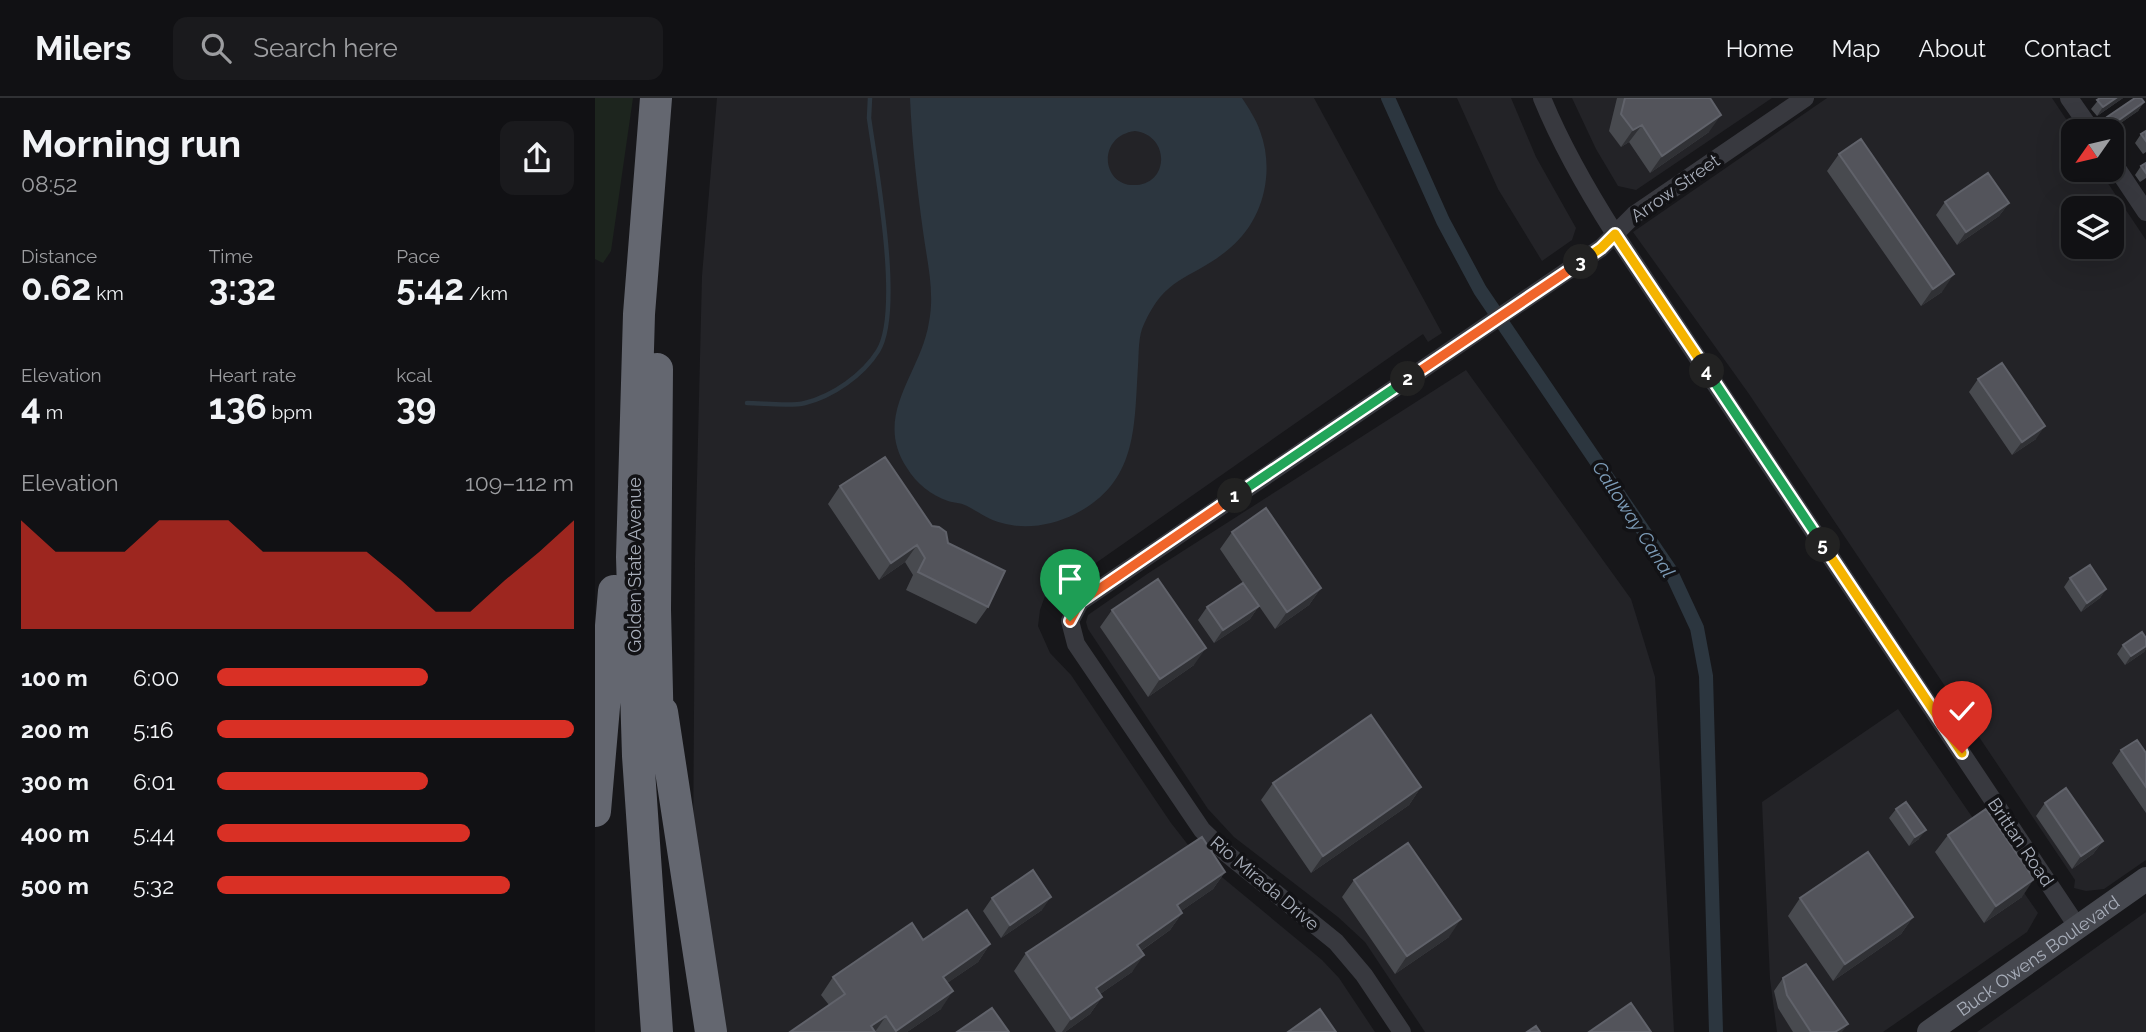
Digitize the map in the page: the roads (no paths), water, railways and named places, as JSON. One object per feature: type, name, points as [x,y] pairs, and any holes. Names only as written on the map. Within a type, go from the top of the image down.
[{"type":"highway","name":"Golden State Avenue","points":[[656,98],[643,246],[635,416],[633,645],[645,888],[657,1032]]},
{"type":"highway","name":"Golden State Avenue","points":[[676,1032],[662,847],[655,597],[658,359],[666,208],[677,98]]},
{"type":"highway","points":[[595,811],[622,497],[635,416]]},
{"type":"highway","points":[[656,675],[711,1032]]},
{"type":"main road","name":"Buck Owens Boulevard","points":[[1929,1032],[2146,879]]},
{"type":"street","name":"Brittan Road","points":[[1542,98],[1578,176],[1615,234],[2077,926]]},
{"type":"street","name":"Arrow Street","points":[[1070,621],[1080,602],[1601,248],[1634,215],[1805,98]]},
{"type":"street","points":[[2069,98],[2084,119]]},
{"type":"street","points":[[2125,181],[2146,212]]},
{"type":"street","name":"Rio Mirada Drive","points":[[1070,621],[1076,644],[1202,830],[1226,853],[1336,942],[1364,975],[1402,1032]]},
{"type":"waterway","points":[[747,403],[792,405],[816,400],[856,376],[878,351],[885,332],[888,273],[882,203],[869,118],[870,98]]},
{"type":"waterway","name":"Calloway Canal","points":[[1388,98],[1443,221],[1480,290],[1670,570],[1697,628],[1706,676],[1716,1032]]}]
